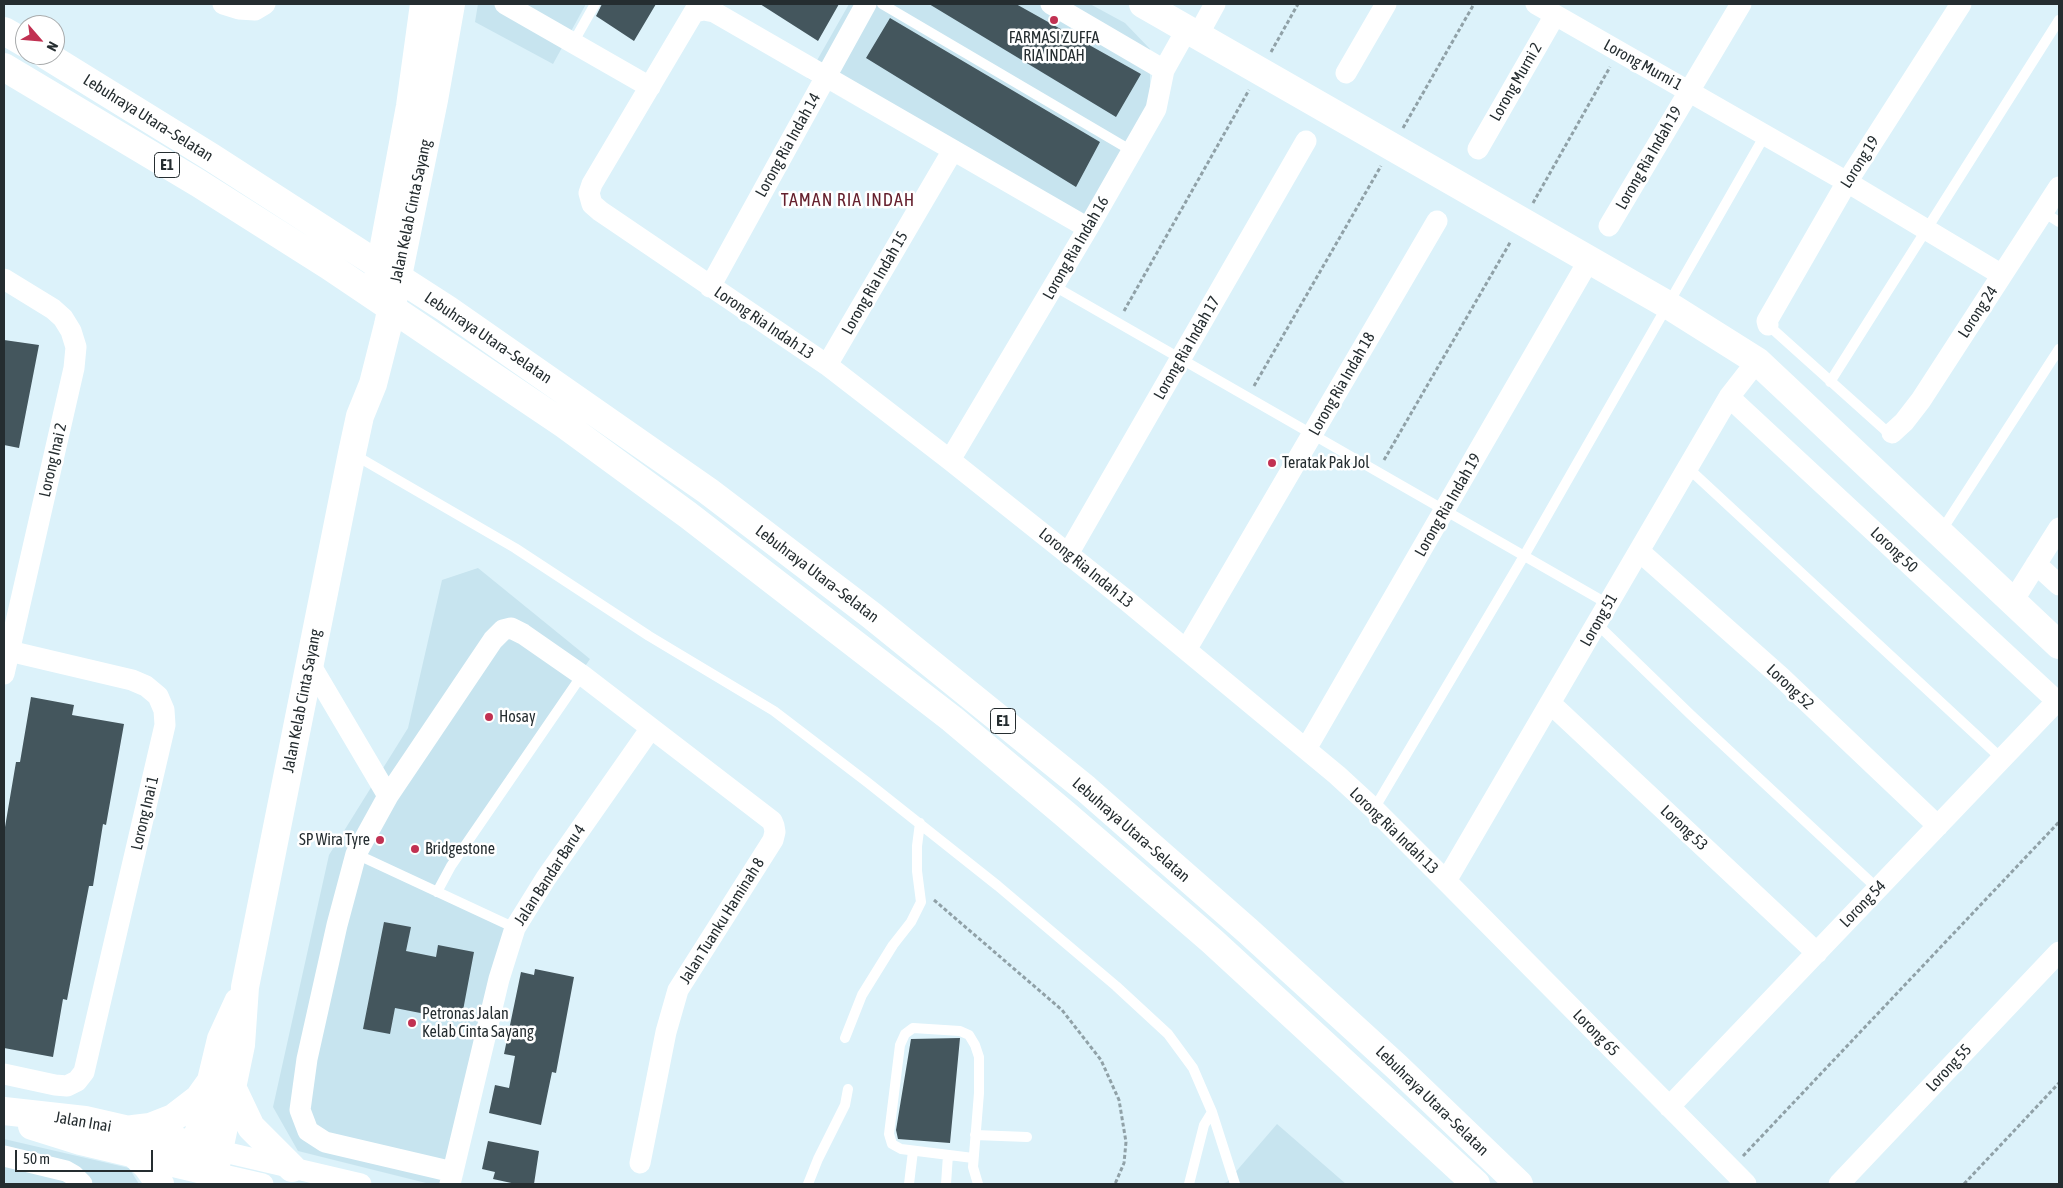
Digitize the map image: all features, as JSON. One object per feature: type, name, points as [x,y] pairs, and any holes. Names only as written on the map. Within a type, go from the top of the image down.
[{"type":"main road","name":"Jalan Kelab Cinta Sayang","points":[[360,416],[360,383],[384,235],[410,106],[424,4]]},
{"type":"main road","name":"Jalan Kelab Cinta Sayang","points":[[203,1168],[221,1087],[241,1045],[245,987],[352,453],[360,416],[374,384],[388,325],[434,100],[451,4]]},
{"type":"main road","points":[[1143,4],[1668,305],[1756,362],[2059,645]]},
{"type":"main road","points":[[4,31],[15,37]]},
{"type":"main road","name":"Lebuhraya Utara–Selatan","points":[[62,65],[211,157],[447,309],[708,491],[871,615],[971,694],[1086,790],[1248,931],[1397,1067],[1519,1184]]},
{"type":"main road","name":"Lebuhraya Utara–Selatan","points":[[4,67],[164,163],[329,266],[565,425],[672,504],[952,719],[1065,814],[1212,941],[1476,1184]]},
{"type":"main road","points":[[124,1130],[150,1127],[173,1118],[221,1087],[251,1127],[292,1168]]},
{"type":"main road","name":"Jalan Inai","points":[[4,1111],[85,1120],[124,1130],[203,1168]]},
{"type":"main road","name":"Jalan Inai","points":[[4,1117],[80,1141],[135,1155],[203,1168]]},
{"type":"main road","points":[[135,1155],[147,1166],[160,1184]]},
{"type":"street","points":[[223,4],[239,9],[255,10],[265,4]]},
{"type":"street","points":[[505,4],[650,87]]},
{"type":"street","name":"Lorong Ria Indah 14","points":[[710,287],[866,4]]},
{"type":"street","points":[[1051,4],[1164,70]]},
{"type":"street","name":"Lorong Ria Indah 16","points":[[950,460],[1054,286],[1156,109],[1164,70],[1215,4]]},
{"type":"street","points":[[1346,73],[1386,4]]},
{"type":"street","name":"Lorong Murni 1","points":[[1536,4],[1688,90],[1741,4]]},
{"type":"street","name":"Lorong 19","points":[[1768,326],[1767,320],[1847,182],[1961,4]]},
{"type":"street","name":"Lorong Ria Indah 13","points":[[1088,228],[714,12],[704,10],[694,12],[592,184],[589,193],[589,199],[600,211],[827,365],[1068,554],[1306,749],[1374,809],[1446,881]]},
{"type":"street","name":"Lorong Murni 2","points":[[1478,149],[1555,15]]},
{"type":"street","points":[[1688,90],[2002,275]]},
{"type":"street","name":"Lorong Ria Indah 19","points":[[1609,226],[1688,90]]},
{"type":"street","name":"Lorong Ria Indah 17","points":[[1068,554],[1306,141]]},
{"type":"street","name":"Lorong Ria Indah 15","points":[[827,365],[953,150]]},
{"type":"street","name":"Lorong 24","points":[[1892,433],[1904,422],[1921,400],[2002,275],[2051,217],[2059,187]]},
{"type":"street","name":"Lorong Ria Indah 18","points":[[1186,650],[1437,222]]},
{"type":"street","name":"Lorong Ria Indah 19","points":[[1306,749],[1589,260]]},
{"type":"street","name":"Lorong Inai 2","points":[[4,279],[63,318],[71,331],[76,347],[74,368],[4,674]]},
{"type":"street","name":"Lorong 51","points":[[1446,881],[1729,397],[1756,362]]},
{"type":"street","name":"Lorong 50","points":[[1729,397],[2058,702]]},
{"type":"street","points":[[2013,600],[2059,528]]},
{"type":"street","name":"Lorong 52","points":[[1639,551],[1781,677],[1938,826]]},
{"type":"street","points":[[2036,564],[2059,586]]},
{"type":"street","points":[[451,1178],[325,1142],[308,1131],[302,1119],[300,1110],[307,1059],[356,854],[388,796],[493,640],[504,630],[511,628],[523,634],[582,675],[651,728]]},
{"type":"street","name":"Lorong Inai 1","points":[[4,1074],[67,1086],[77,1081],[84,1072],[165,725],[164,710],[158,696],[146,686],[132,680],[9,651]]},
{"type":"street","points":[[310,664],[388,796]]},
{"type":"street","name":"Lorong 54","points":[[1669,1107],[2058,702]]},
{"type":"street","name":"Lorong 53","points":[[1550,703],[1817,953]]},
{"type":"street","name":"Jalan Tuanku Haminah 8","points":[[640,1163],[666,1032],[678,990],[773,840],[775,832],[772,821],[651,728]]},
{"type":"street","name":"Jalan Bandar Baru 4","points":[[451,1178],[499,979],[515,928],[546,878],[651,728]]},
{"type":"street","name":"Lorong 65","points":[[1446,881],[1746,1184]]},
{"type":"street","name":"Lorong 55","points":[[1839,1184],[2059,952]]},
{"type":"street","points":[[4,1156],[66,1171],[74,1175],[82,1184]]},
{"type":"street","points":[[203,1168],[292,1168],[361,1184]]},
{"type":"street","points":[[203,1168],[264,1184]]},
{"type":"lane","points":[[573,42],[595,4]]},
{"type":"lane","points":[[882,4],[1132,151]]},
{"type":"lane","points":[[1830,382],[2059,20]]},
{"type":"lane","points":[[1374,809],[1524,556],[1765,135]]},
{"type":"lane","points":[[1054,286],[1608,604]]},
{"type":"lane","points":[[1768,326],[1885,430],[1892,433]]},
{"type":"lane","points":[[1940,533],[2059,349]]},
{"type":"lane","points":[[352,453],[515,548],[649,636],[774,711],[920,823],[998,886],[1168,1034],[1193,1068],[1212,1112],[1235,1184]]},
{"type":"lane","points":[[1688,468],[2002,759]]},
{"type":"lane","points":[[1596,624],[1878,889]]},
{"type":"lane","points":[[437,892],[451,866],[582,675]]},
{"type":"lane","points":[[845,1038],[862,995],[893,945],[911,922],[921,902],[916,871],[920,823]]},
{"type":"lane","points":[[356,854],[515,928]]},
{"type":"lane","points":[[973,1158],[901,1149],[892,1144],[889,1134],[900,1045],[905,1034],[913,1028],[960,1031],[969,1035],[975,1045],[979,1057],[979,1093],[973,1167],[978,1184]]},
{"type":"lane","points":[[808,1184],[818,1159],[845,1105],[848,1088]]},
{"type":"lane","points":[[1189,1184],[1204,1125],[1212,1112]]},
{"type":"lane","points":[[975,1135],[1027,1137]]},
{"type":"lane","points":[[909,1184],[913,1151]]},
{"type":"lane","points":[[946,1184],[948,1155]]},
{"type":"path","points":[[1118,323],[1298,4]]},
{"type":"path","points":[[1248,397],[1474,4]]},
{"type":"path","points":[[1377,472],[1619,51]]},
{"type":"path","points":[[1731,1169],[2059,822]]},
{"type":"path","points":[[920,889],[1062,1010],[1101,1060],[1120,1100],[1126,1142],[1124,1163],[1115,1184]]},
{"type":"path","points":[[1964,1184],[2059,1083]]},
{"type":"shaded area","points":[[478,4],[586,4],[553,64],[475,22]]},
{"type":"shaded area","name":"TAMAN RIA INDAH","points":[[849,4],[1090,4],[1125,23],[1150,49],[1150,109],[1080,231],[807,78]]},
{"type":"shaded area","points":[[478,568],[590,659],[436,886],[510,923],[442,1184],[430,1184],[298,1151],[273,1107],[329,855],[408,728],[442,580]]},
{"type":"shaded area","points":[[1277,1124],[1346,1184],[1221,1184],[1227,1182]]},
{"type":"shaded area","points":[[4,1139],[129,1168],[139,1184],[4,1184]]},
{"type":"building","points":[[602,4],[656,4],[634,41],[596,16]]},
{"type":"building","points":[[760,4],[839,4],[818,41]]},
{"type":"building","points":[[929,4],[1016,4],[1141,74],[1116,117]]},
{"type":"building","points":[[890,18],[1100,142],[1076,187],[866,58]]},
{"type":"building","points":[[4,340],[39,345],[19,448],[4,445]]},
{"type":"building","points":[[31,697],[74,705],[72,715],[124,724],[106,825],[103,824],[93,886],[89,886],[67,1000],[63,999],[53,1057],[4,1048],[4,833],[16,762],[20,762]]},
{"type":"building","points":[[384,922],[411,927],[406,951],[436,957],[438,945],[474,952],[461,1021],[395,1008],[390,1034],[363,1029]]},
{"type":"building","points":[[535,969],[574,977],[556,1073],[552,1072],[541,1125],[489,1113],[495,1085],[509,1088],[515,1056],[504,1054],[521,972],[534,975]]},
{"type":"building","points":[[960,1038],[950,1143],[898,1139],[896,1130],[911,1039]]},
{"type":"building","points":[[488,1141],[539,1151],[534,1184],[516,1184],[493,1179],[495,1172],[482,1169]]},
{"type":"place","name":"FARMASI ZUFFA RIA INDAH","points":[[1054,20]]},
{"type":"place","name":"Teratak Pak Jol","points":[[1272,463]]},
{"type":"place","name":"Hosay","points":[[489,717]]},
{"type":"place","name":"SP Wira Tyre","points":[[380,840]]},
{"type":"place","name":"Bridgestone","points":[[415,849]]},
{"type":"place","name":"Petronas Jalan Kelab Cinta Sayang","points":[[412,1023]]},
{"type":"district","name":"TAMAN RIA INDAH","points":[[848,200]]}]
